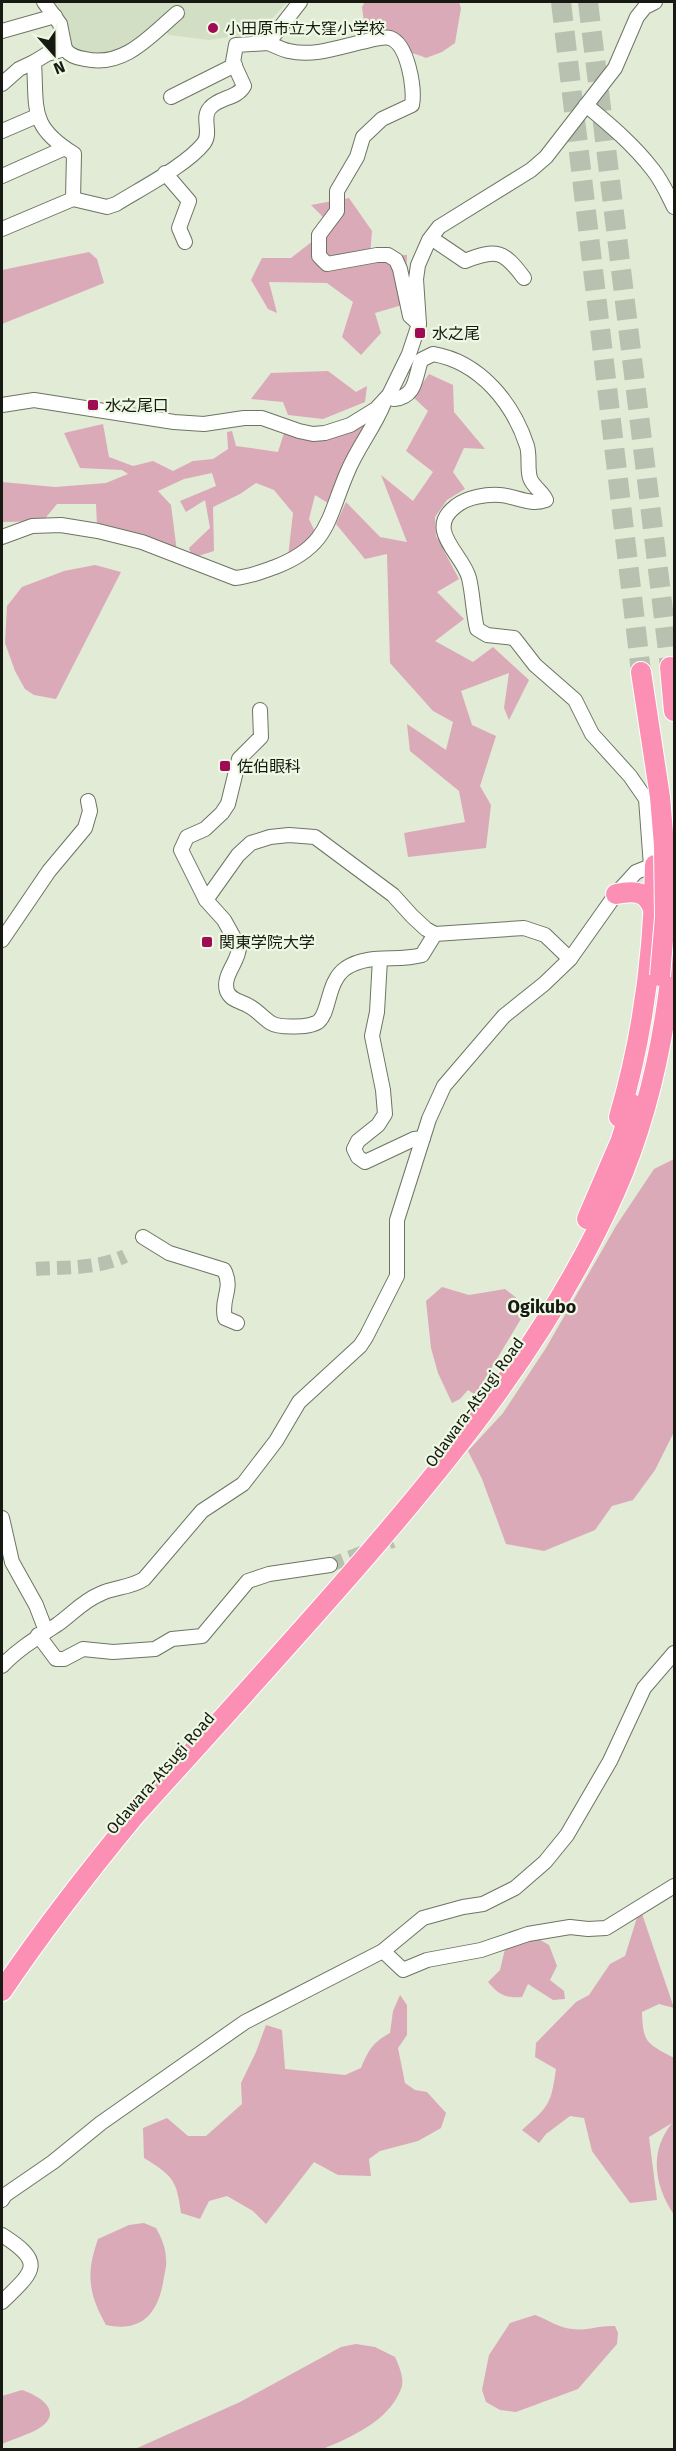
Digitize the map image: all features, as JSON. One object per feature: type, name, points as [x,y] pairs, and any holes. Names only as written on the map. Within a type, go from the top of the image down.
[{"type":"highway","points":[[670,667],[675,711]]},
{"type":"highway","name":"Odawara-Atsugi Road","points":[[2,1972],[88,1855],[132,1811],[294,1630],[397,1522],[451,1457],[507,1380],[551,1311],[616,1191],[636,1139],[650,1093],[661,1043],[666,976],[664,845],[660,797],[641,672]]},
{"type":"highway","points":[[578,1239],[600,1177],[629,1081],[645,990],[660,865]]},
{"type":"highway","points":[[616,894],[630,891],[643,894],[648,898],[654,911]]},
{"type":"highway","name":"Odawara-Atsugi Road","points":[[294,1630],[482,1395],[519,1341],[578,1239],[621,1140],[637,1091],[675,942]]},
{"type":"highway","points":[[650,1093],[665,1054],[675,1018]]},
{"type":"highway","name":"Odawara-Atsugi Road","points":[[2,1991],[30,1949],[132,1811]]},
{"type":"street","points":[[44,2],[60,24],[64,49],[68,54],[87,60],[111,60],[123,56],[136,49],[177,13]]},
{"type":"street","points":[[268,43],[300,2]]},
{"type":"street","points":[[2,537],[32,526],[61,525],[98,531],[142,542],[235,578],[249,577],[296,558],[313,546],[336,506],[346,473],[362,441],[378,418],[410,354],[419,324],[416,279],[418,265],[431,238],[439,227],[531,171],[546,158],[615,68],[637,17],[651,2]]},
{"type":"street","points":[[2,31],[55,16]]},
{"type":"street","points":[[2,229],[73,199],[107,207],[116,204],[165,173],[204,143],[208,134],[207,111],[212,106],[240,92],[244,86],[233,62],[236,45],[268,43],[289,51],[303,52],[329,50],[390,38],[401,46],[411,79],[414,98],[412,105],[382,119],[363,137],[357,157],[337,191],[337,211],[319,235],[318,251],[319,256],[327,264],[377,255],[388,255],[396,260],[410,316],[419,324]]},
{"type":"street","points":[[2,84],[19,69],[47,54],[64,49]]},
{"type":"street","points":[[34,62],[37,117],[44,131],[74,154],[73,199]]},
{"type":"street","points":[[171,97],[235,65]]},
{"type":"street","points":[[586,105],[618,132],[655,172],[675,186]]},
{"type":"street","points":[[2,131],[37,117]]},
{"type":"street","points":[[2,176],[65,148]]},
{"type":"street","points":[[655,172],[675,207]]},
{"type":"street","points":[[165,173],[189,201],[179,228],[185,242]]},
{"type":"street","points":[[431,238],[465,261],[484,253],[500,253],[525,273]]},
{"type":"street","points":[[2,1666],[79,1606],[100,1594],[136,1584],[144,1579],[202,1510],[243,1484],[276,1441],[299,1402],[360,1346],[397,1276],[397,1220],[436,1099],[444,1086],[504,1016],[544,984],[570,959],[616,894],[636,872],[660,865],[646,799],[630,776],[592,734],[576,700],[541,671],[514,638],[487,635],[477,629],[469,576],[446,538],[443,527],[446,516],[463,501],[500,495],[538,503],[546,500],[531,480],[528,449],[514,413],[484,379],[456,361],[433,354],[421,360],[415,385],[409,394],[403,398],[387,397]]},
{"type":"street","points":[[2,405],[34,400],[140,417],[204,424],[244,417],[262,418],[313,434],[325,433],[350,425],[376,409],[387,397]]},
{"type":"street","points":[[260,710],[261,738],[239,759],[228,804],[205,829],[187,837],[181,850],[206,900],[227,924],[239,947],[227,978],[228,992],[233,999],[251,1007],[273,1024],[300,1026],[318,1022],[322,1017],[330,991],[345,969],[361,961],[422,955],[435,934]]},
{"type":"street","points":[[2,940],[49,871],[86,828],[90,811],[88,801]]},
{"type":"street","points":[[206,900],[238,855],[251,843],[270,837],[289,835],[315,837],[393,895],[419,923],[435,934],[524,928],[545,935],[570,959]]},
{"type":"street","points":[[380,959],[377,1012],[372,1036],[383,1090],[385,1114],[383,1119],[358,1141],[354,1149],[361,1161],[369,1161],[414,1139],[423,1138]]},
{"type":"street","points":[[143,1237],[169,1253],[224,1270],[230,1283],[223,1308],[225,1318],[237,1323]]},
{"type":"street","points":[[2,1518],[12,1562],[36,1605],[42,1633],[56,1659],[64,1659],[83,1649],[113,1652],[155,1649],[172,1639],[202,1636],[248,1581],[269,1574],[330,1565]]},
{"type":"street","points":[[2,2200],[5,2195],[52,2162],[101,2122],[245,2022],[383,1951],[423,1918],[463,1906],[483,1904],[515,1888],[545,1862],[567,1835],[610,1761],[644,1688],[675,1653]]},
{"type":"street","points":[[383,1951],[403,1970],[427,1960],[481,1950],[528,1934],[570,1926],[588,1929],[606,1928],[630,1911],[675,1886]]},
{"type":"street","points":[[2,2235],[23,2249],[30,2258],[30,2270],[22,2283],[2,2302]]},
{"type":"shaded area","name":"小田原市立大窪小学校","points":[[51,2],[287,2],[260,32],[209,40],[169,35],[158,23],[131,46],[112,53],[95,54],[75,50],[70,46],[66,22]]},
{"type":"shaded area","points":[[365,2],[459,2],[461,8],[455,43],[442,52],[426,58],[377,41],[367,31],[364,22],[362,7]]},
{"type":"shaded area","points":[[349,198],[372,231],[370,256],[407,255],[406,278],[409,303],[375,313],[381,333],[361,355],[342,337],[353,302],[327,283],[269,282],[277,313],[268,309],[251,280],[262,258],[291,258],[332,226],[311,205]]},
{"type":"shaded area","points":[[89,252],[97,259],[104,283],[2,324],[2,270]]},
{"type":"shaded area","points":[[328,371],[356,392],[367,386],[365,402],[323,419],[288,415],[283,402],[251,399],[271,373]]},
{"type":"shaded area","points":[[429,374],[453,385],[454,412],[485,449],[464,448],[453,472],[465,489],[447,500],[435,517],[436,536],[459,579],[437,592],[464,619],[435,641],[473,662],[493,647],[529,680],[509,720],[504,708],[509,673],[461,691],[472,725],[496,736],[480,786],[491,805],[486,848],[408,857],[404,833],[465,822],[459,791],[410,751],[407,724],[446,750],[453,722],[433,711],[390,663],[387,554],[365,559],[336,524],[346,502],[380,537],[407,542],[381,475],[413,501],[433,472],[406,451],[428,411],[413,397]]},
{"type":"shaded area","points":[[103,424],[109,457],[133,466],[153,461],[173,471],[193,461],[213,459],[228,449],[227,432],[232,431],[236,446],[278,452],[284,433],[317,440],[336,437],[368,424],[331,505],[315,495],[309,519],[316,534],[288,557],[293,513],[274,490],[256,483],[240,494],[213,507],[214,551],[192,558],[189,548],[210,528],[205,500],[186,512],[180,501],[216,486],[212,473],[184,479],[158,491],[171,505],[177,552],[97,525],[96,504],[57,504],[43,521],[2,522],[2,482],[55,487],[106,483],[128,474],[122,470],[80,468],[64,433]]},
{"type":"shaded area","points":[[95,565],[121,572],[56,699],[34,695],[25,689],[15,671],[5,643],[7,606],[22,587],[64,571]]},
{"type":"shaded area","points":[[674,1159],[674,1432],[655,1470],[633,1500],[612,1506],[595,1530],[544,1551],[506,1544],[482,1479],[468,1451],[503,1413],[546,1348],[616,1226],[654,1169]]},
{"type":"shaded area","points":[[442,1287],[469,1295],[505,1289],[528,1307],[479,1389],[474,1394],[468,1390],[460,1399],[452,1403],[438,1373],[431,1348],[426,1301]]},
{"type":"shaded area","points":[[640,1908],[674,2008],[659,2004],[642,2012],[645,2037],[652,2045],[674,2058],[674,2215],[662,2192],[657,2169],[660,2145],[672,2123],[649,2137],[657,2200],[630,2203],[592,2151],[584,2118],[570,2116],[546,2134],[539,2143],[522,2130],[547,2104],[556,2069],[535,2057],[536,2043],[576,2002],[589,1995],[610,1964],[625,1956]]},
{"type":"shaded area","points":[[535,1937],[549,1945],[557,1966],[550,1980],[564,1991],[565,1999],[553,2000],[528,1984],[522,1997],[511,1997],[499,1993],[488,1982],[500,1970],[505,1949]]},
{"type":"shaded area","points":[[400,1995],[407,2005],[407,2035],[398,2048],[405,2083],[415,2090],[427,2092],[446,2113],[441,2128],[418,2141],[380,2151],[369,2159],[371,2176],[338,2175],[314,2162],[266,2224],[253,2211],[227,2196],[209,2201],[200,2219],[181,2213],[172,2179],[144,2158],[143,2128],[167,2118],[188,2136],[206,2136],[242,2104],[241,2083],[266,2025],[282,2030],[285,2069],[345,2075],[361,2068],[372,2048],[390,2033],[393,2011]]},
{"type":"shaded area","points":[[144,2223],[156,2228],[165,2251],[166,2268],[158,2300],[153,2310],[139,2323],[119,2327],[106,2325],[95,2303],[91,2283],[92,2262],[98,2239],[129,2225]]},
{"type":"shaded area","points":[[535,2315],[572,2329],[615,2326],[618,2333],[617,2344],[578,2389],[516,2412],[500,2410],[486,2402],[482,2390],[489,2355],[510,2323]]},
{"type":"shaded area","points":[[356,2344],[375,2347],[395,2357],[401,2373],[402,2385],[388,2410],[367,2427],[344,2440],[320,2450],[135,2449],[240,2402],[341,2347]]},
{"type":"shaded area","points":[[22,2390],[43,2401],[50,2411],[50,2417],[38,2429],[2,2444],[2,2396]]},
{"type":"tunnel","points":[[561,2],[641,672]]},
{"type":"tunnel","points":[[588,2],[670,667]]},
{"type":"tunnel","points":[[36,1269],[93,1265],[125,1256]]},
{"type":"tunnel","points":[[330,1565],[393,1541]]},
{"type":"place","name":"小田原市立大窪小学校","points":[[213,28]]},
{"type":"place","name":"水之尾","points":[[420,333]]},
{"type":"place","name":"水之尾口","points":[[93,405]]},
{"type":"place","name":"佐伯眼科","points":[[225,766]]},
{"type":"place","name":"関東学院大学","points":[[207,942]]},
{"type":"district","name":"Ogikubo","points":[[542,1307]]}]
